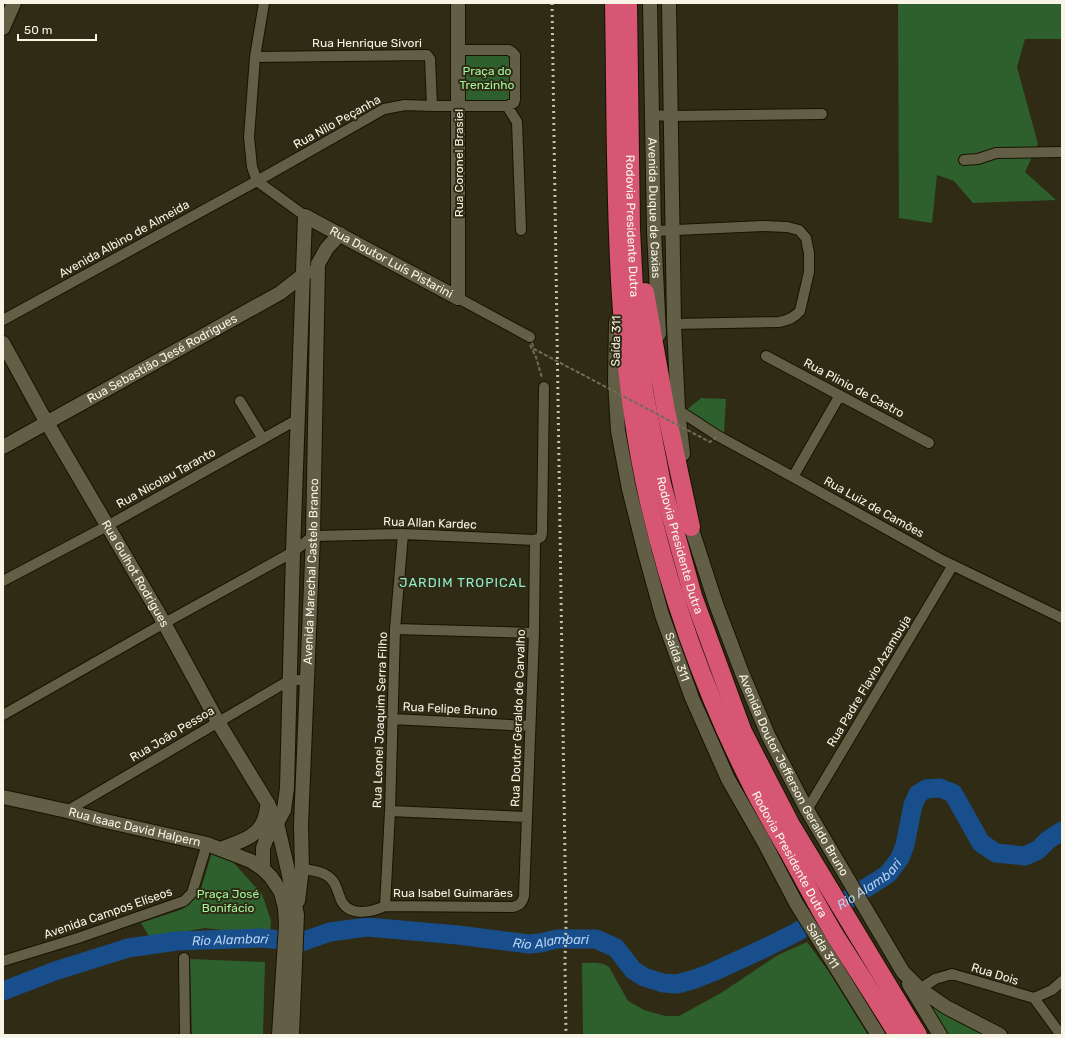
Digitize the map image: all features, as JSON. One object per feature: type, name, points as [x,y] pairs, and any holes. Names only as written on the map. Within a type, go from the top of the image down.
[{"type":"highway","name":"Rodovia Presidente Dutra","points":[[614,3],[624,232]]},
{"type":"highway","name":"Rodovia Presidente Dutra","points":[[628,3],[624,232],[625,348],[645,484],[660,542],[675,595],[696,657],[718,712],[756,794],[818,888],[851,925],[918,1035]]},
{"type":"highway","points":[[624,232],[643,276],[666,411],[691,527]]},
{"type":"highway","name":"Rodovia Presidente Dutra","points":[[818,888],[828,939],[898,1035]]},
{"type":"street","points":[[3,28],[14,3]]},
{"type":"street","points":[[257,181],[252,167],[249,137],[255,57],[264,3]]},
{"type":"street","name":"Rua Coronel Brasiel","points":[[458,3],[458,298]]},
{"type":"street","name":"Avenida Duque de Caxias","points":[[650,3],[654,231],[659,332],[664,370],[670,397],[678,410]]},
{"type":"street","name":"Avenida Duque de Caxias","points":[[669,3],[674,324],[678,410],[691,527]]},
{"type":"street","points":[[459,50],[509,50],[515,55],[514,103],[507,106],[459,106]]},
{"type":"street","name":"Rua Henrique Sivori","points":[[255,57],[427,55],[430,59],[432,106]]},
{"type":"street","name":"Rua Nilo Peçanha","points":[[257,181],[384,109],[405,105],[459,106]]},
{"type":"street","points":[[507,106],[517,122],[521,230]]},
{"type":"street","points":[[652,115],[822,114]]},
{"type":"street","points":[[964,160],[978,159],[996,153],[1062,152]]},
{"type":"street","name":"Rua Doutor Luís Pistarini","points":[[257,181],[305,216],[530,337]]},
{"type":"street","name":"Avenida Albino de Almeida","points":[[3,320],[257,181]]},
{"type":"street","name":"Avenida Marechal Castelo Branco","points":[[293,922],[285,908],[281,892],[271,877],[263,869],[263,848],[266,840],[284,810],[286,797],[305,216]]},
{"type":"street","points":[[654,231],[764,226],[787,227],[799,230],[806,238],[809,253],[809,272],[800,311],[790,320],[779,322],[674,324]]},
{"type":"street","name":"Saída 311","points":[[624,232],[615,381],[618,431],[629,489],[662,615],[692,698],[728,779],[796,903],[828,939],[878,1035]]},
{"type":"street","name":"Avenida Marechal Castelo Branco","points":[[290,971],[293,922],[302,869],[301,825],[313,536],[318,264],[327,248],[340,234]]},
{"type":"street","name":"Rua Sebastião Jesé Rodrigues","points":[[3,447],[280,293],[318,264]]},
{"type":"street","name":"Rua Gulhot Rodrigues","points":[[3,343],[164,624],[218,722],[268,804],[277,823],[289,875],[293,922]]},
{"type":"street","name":"Rua Plinio de Castro","points":[[766,356],[929,443]]},
{"type":"street","name":"Rua Doutor Geraldo de Carvalho","points":[[524,896],[544,387]]},
{"type":"street","points":[[793,477],[840,395]]},
{"type":"street","points":[[240,400],[263,439]]},
{"type":"street","name":"Rua Luiz de Camões","points":[[678,410],[718,436],[953,565],[1062,618]]},
{"type":"street","name":"Rua Nicolau Taranto","points":[[3,581],[107,526],[298,419]]},
{"type":"street","name":"Avenida Doutor Jefferson Geraldo Bruno","points":[[691,527],[716,604],[742,673],[768,735],[807,810],[844,876],[903,972],[920,989],[946,1007],[1000,1035]]},
{"type":"street","name":"Rua Allan Kardec","points":[[313,536],[403,534],[539,537]]},
{"type":"street","name":"Rua Leonel Joaquim Serra Filho","points":[[385,906],[390,811],[395,629],[403,534]]},
{"type":"street","points":[[3,715],[293,552],[313,536]]},
{"type":"street","name":"Rua Padre Flavio Azambuja","points":[[807,810],[953,565]]},
{"type":"street","points":[[395,629],[534,633]]},
{"type":"street","points":[[290,680],[307,680]]},
{"type":"street","name":"Rua João Pessoa","points":[[67,811],[290,680]]},
{"type":"street","name":"Rua Felipe Bruno","points":[[392,719],[530,726]]},
{"type":"street","name":"Rua Isaac David Halpern","points":[[3,797],[207,844],[221,848],[251,861],[263,869]]},
{"type":"street","points":[[221,848],[240,841],[258,830],[263,823],[268,804]]},
{"type":"street","points":[[390,811],[527,817]]},
{"type":"street","name":"Avenida Campos Elíseos","points":[[3,961],[85,936],[184,901],[192,893],[207,844]]},
{"type":"street","name":"Rua Isabel Guimarães","points":[[302,869],[321,872],[329,876],[336,885],[342,902],[348,909],[357,912],[372,911],[385,906],[513,907],[519,906],[524,896]]},
{"type":"street","points":[[184,958],[185,1035]]},
{"type":"street","points":[[279,1035],[290,971]]},
{"type":"street","points":[[290,971],[292,1035]]},
{"type":"street","points":[[903,972],[940,1035]]},
{"type":"street","name":"Rua Dois","points":[[920,989],[935,979],[952,974],[1034,998]]},
{"type":"street","points":[[1061,1035],[1034,998],[1052,990],[1062,981]]},
{"type":"path","points":[[530,337],[530,347],[536,357],[544,387]]},
{"type":"path","points":[[530,337],[534,348],[710,442],[718,436]]},
{"type":"green space","points":[[898,3],[1062,3],[1062,39],[1025,39],[1017,67],[1038,144],[1025,172],[1056,200],[973,203],[954,181],[937,175],[932,223],[899,218]]},
{"type":"green space","name":"Praça do Trenzinho","points":[[512,54],[512,102],[462,103],[463,55]]},
{"type":"green space","points":[[701,398],[726,399],[724,434],[684,412]]},
{"type":"green space","name":"Praça José Bonifácio","points":[[212,852],[233,862],[262,894],[271,921],[270,935],[205,928],[150,938],[141,923],[183,909],[201,889]]},
{"type":"green space","points":[[807,942],[829,972],[868,1035],[583,1035],[582,963],[599,963],[609,967],[628,1001],[644,1010],[665,1016],[679,1016],[721,993],[778,955]]},
{"type":"green space","points":[[190,959],[265,962],[263,1035],[192,1035]]},
{"type":"green space","points":[[922,998],[943,1013],[988,1035],[945,1035]]},
{"type":"waterway","name":"Rio Alambari","points":[[3,991],[55,971],[128,948],[177,941],[261,938],[301,942],[330,932],[367,927],[458,935],[529,944],[557,939],[596,939],[616,948],[633,970],[644,977],[663,983],[677,984],[713,972],[797,932],[888,874],[900,858],[905,845],[913,805],[918,794],[926,789],[940,788],[953,793],[981,843],[996,853],[1025,856],[1038,850],[1048,840],[1062,831]]},
{"type":"railway","points":[[552,3],[566,925],[566,1035]]},
{"type":"district","name":"JARDIM TROPICAL","points":[[463,582]]}]
